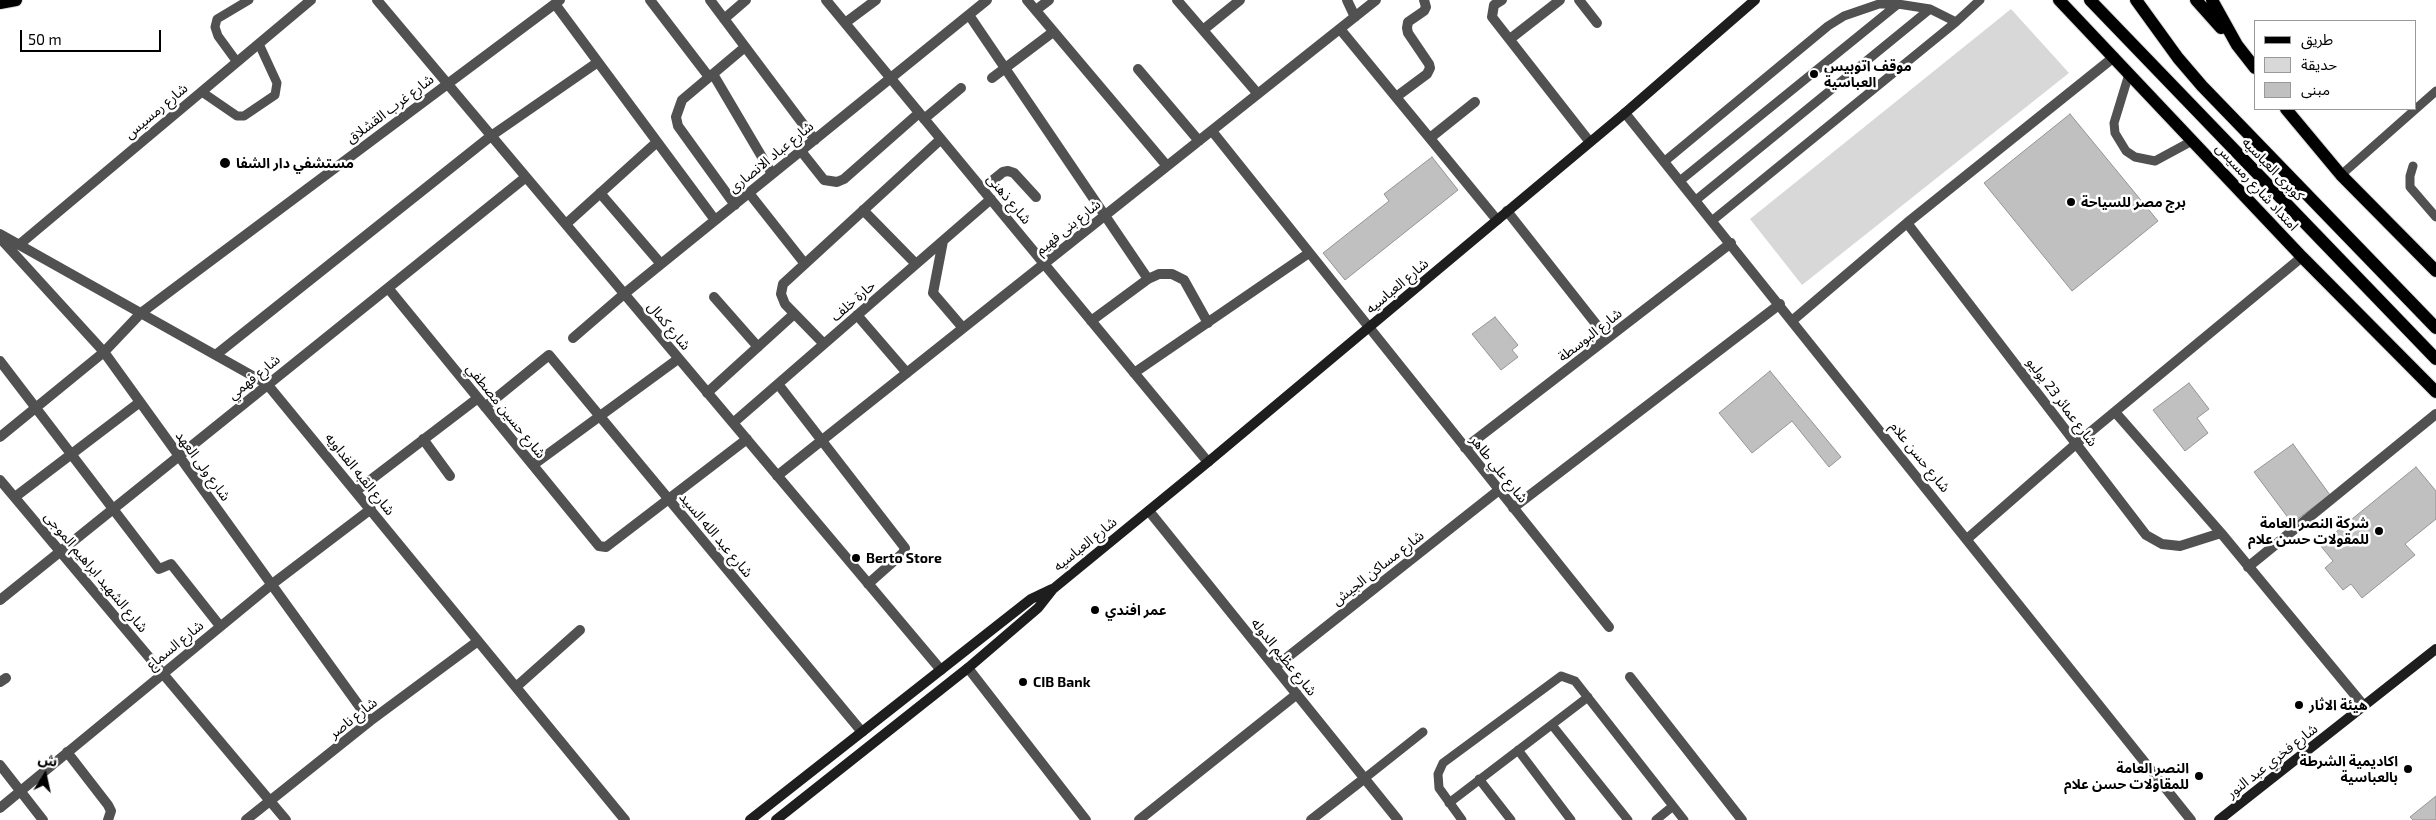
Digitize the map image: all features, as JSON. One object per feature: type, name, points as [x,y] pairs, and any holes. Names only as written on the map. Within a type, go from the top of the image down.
[{"type":"main road","points":[[0,3],[16,0]]},
{"type":"main road","name":"شارع العباسيه","points":[[750,820],[1031,599],[1053,588],[1148,511],[1625,113],[1755,0]]},
{"type":"main road","name":"امتداد شارع رمسيس","points":[[2059,0],[2302,257],[2436,392]]},
{"type":"main road","name":"كوبرى العباسيه","points":[[2090,0],[2436,359]]},
{"type":"main road","name":"كوبرى العباسيه","points":[[2136,0],[2178,58],[2202,86],[2436,328]]},
{"type":"main road","points":[[2196,0],[2254,67]]},
{"type":"main road","points":[[2212,0],[2237,45]]},
{"type":"main road","points":[[2287,110],[2341,175],[2436,269]]},
{"type":"main road","name":"شارع العباسيه","points":[[776,820],[788,816],[968,668],[1038,608],[1053,588]]},
{"type":"main road","name":"شارع فخري عبد النور","points":[[2219,820],[2436,649]]},
{"type":"street","name":"شارع كمال","points":[[377,0],[941,670]]},
{"type":"street","points":[[650,0],[711,76],[772,174]]},
{"type":"street","points":[[710,0],[815,140]]},
{"type":"street","points":[[724,19],[746,0]]},
{"type":"street","name":"شارع ذهنى","points":[[826,0],[1208,462]]},
{"type":"street","points":[[845,23],[876,0]]},
{"type":"street","name":"شارع عباد الانصارى","points":[[573,338],[660,264],[986,0]]},
{"type":"street","points":[[1027,0],[1167,166]]},
{"type":"street","points":[[1036,10],[1049,0]]},
{"type":"street","points":[[1177,0],[1258,94]]},
{"type":"street","points":[[1203,30],[1240,0]]},
{"type":"street","points":[[1346,0],[1355,17]]},
{"type":"street","name":"شارع بنى فهيم","points":[[777,476],[1376,0]]},
{"type":"street","points":[[1396,97],[1427,74],[1430,68],[1430,64],[1408,33],[1407,28],[1408,22],[1424,11],[1426,7],[1424,0]]},
{"type":"street","points":[[1502,0],[1494,5],[1492,17],[1589,142]]},
{"type":"street","points":[[1510,39],[1560,0]]},
{"type":"street","points":[[1579,0],[1596,23]]},
{"type":"street","name":"شارع رمسيس","points":[[20,244],[259,44],[306,1]]},
{"type":"street","name":"شارع غرب القشلاق","points":[[0,437],[104,352],[141,313],[557,2]]},
{"type":"street","points":[[557,2],[598,62],[715,220]]},
{"type":"street","points":[[969,15],[1148,279]]},
{"type":"street","points":[[1340,29],[1497,220]]},
{"type":"street","points":[[992,78],[1053,32]]},
{"type":"street","points":[[734,205],[678,126],[676,117],[682,100],[745,47]]},
{"type":"street","points":[[1793,320],[1907,223],[2114,58]]},
{"type":"street","points":[[217,354],[492,136],[598,62]]},
{"type":"street","points":[[1138,69],[1199,141]]},
{"type":"street","points":[[801,151],[824,180],[838,182],[844,180],[922,116],[961,88]]},
{"type":"street","points":[[1430,138],[1475,102]]},
{"type":"street","name":"شارع حسن علام","points":[[1625,113],[1713,220],[2191,820]]},
{"type":"street","name":"شارع علي طاهر","points":[[1212,130],[1368,328],[1609,627]]},
{"type":"street","points":[[824,344],[785,304],[781,294],[783,284],[941,139]]},
{"type":"street","points":[[566,224],[657,142]]},
{"type":"street","points":[[982,189],[1003,172],[1008,171],[1014,173],[1036,197]]},
{"type":"street","name":"شارع فهمي","points":[[0,600],[526,177]]},
{"type":"street","points":[[600,193],[660,264]]},
{"type":"street","points":[[749,193],[804,264]]},
{"type":"street","name":"حارة خلف","points":[[733,423],[991,199]]},
{"type":"street","points":[[863,210],[916,264]]},
{"type":"street","points":[[1507,211],[1607,338]]},
{"type":"street","name":"شارع عمائر 23 يوليو","points":[[1907,223],[2146,535],[2162,544],[2180,546],[2221,533]]},
{"type":"street","name":"شارع القبه الفداويه","points":[[0,234],[217,354],[267,384],[625,820]]},
{"type":"street","name":"شارع ولى العهد","points":[[0,238],[104,352],[370,722]]},
{"type":"street","points":[[943,241],[933,293],[963,328]]},
{"type":"street","name":"شارع البوسطة","points":[[1465,448],[1731,243]]},
{"type":"street","points":[[1134,373],[1309,253]]},
{"type":"street","points":[[1967,538],[2076,443],[2302,257]]},
{"type":"street","points":[[1091,321],[1148,279],[1159,274],[1172,274],[1184,280],[1208,323]]},
{"type":"street","name":"شارع حسين مصطفي","points":[[388,288],[599,546],[606,548],[669,499]]},
{"type":"street","points":[[714,297],[758,347]]},
{"type":"street","points":[[1513,508],[1780,304]]},
{"type":"street","points":[[707,392],[794,314]]},
{"type":"street","points":[[857,315],[907,373]]},
{"type":"street","name":"شارع عبد الله السيد","points":[[485,407],[549,355],[862,732]]},
{"type":"street","points":[[533,466],[678,359]]},
{"type":"street","points":[[0,361],[112,510],[159,569],[171,564],[220,626]]},
{"type":"street","points":[[778,384],[905,548],[868,584]]},
{"type":"street","points":[[356,491],[478,398]]},
{"type":"street","points":[[14,497],[140,402]]},
{"type":"street","points":[[2115,412],[2221,533],[2364,706]]},
{"type":"street","points":[[2248,567],[2436,414]]},
{"type":"street","points":[[423,439],[450,476]]},
{"type":"street","points":[[669,499],[747,439]]},
{"type":"street","name":"شارع الشهيد ابراهيم الموجى","points":[[0,480],[286,820]]},
{"type":"street","name":"شارع مساكن الجيش","points":[[1275,667],[1499,490]]},
{"type":"street","name":"شارع السماع","points":[[0,808],[271,584],[370,510]]},
{"type":"street","name":"شارع عظيم الدوله","points":[[1148,511],[1398,820]]},
{"type":"street","points":[[516,687],[580,630]]},
{"type":"street","name":"شارع ناصر","points":[[246,820],[370,722],[478,641]]},
{"type":"street","points":[[968,668],[1086,820]]},
{"type":"street","points":[[1630,677],[1742,820]]},
{"type":"street","points":[[1139,820],[1297,694]]},
{"type":"street","points":[[67,752],[108,805],[111,811],[108,820]]},
{"type":"street","points":[[0,765],[43,820]]},
{"type":"street","points":[[1311,820],[1365,778]]},
{"type":"lane","points":[[237,62],[218,36],[215,27],[218,19],[249,0]]},
{"type":"lane","points":[[1713,220],[1956,22],[1980,0]]},
{"type":"lane","points":[[1665,161],[1828,26],[1861,9],[1879,4],[1898,4],[1930,9],[1956,22]]},
{"type":"lane","points":[[1680,180],[1898,4]]},
{"type":"lane","points":[[1696,200],[1930,9]]},
{"type":"lane","points":[[202,92],[237,116],[244,116],[275,95],[277,83],[259,44]]},
{"type":"lane","points":[[2129,74],[2114,123],[2118,138],[2126,151],[2135,157],[2155,160],[2192,141]]},
{"type":"lane","points":[[2416,109],[2436,91]]},
{"type":"lane","points":[[2341,175],[2415,110]]},
{"type":"lane","points":[[2414,166],[2410,176],[2410,187],[2436,217]]},
{"type":"lane","points":[[1462,820],[1439,788],[1437,781],[1443,763],[1555,678],[1571,678],[1684,820]]},
{"type":"lane","points":[[1449,803],[1588,697]]},
{"type":"lane","points":[[1552,725],[1628,820]]},
{"type":"lane","points":[[1365,778],[1423,732]]},
{"type":"lane","points":[[1518,750],[1571,820]]},
{"type":"lane","points":[[1480,780],[1511,820]]},
{"type":"lane","points":[[1656,820],[1673,806]]},
{"type":"green space","points":[[2011,9],[2069,73],[1802,285],[1750,219]]},
{"type":"building","name":"برج مصر للسياحة","points":[[2070,114],[2158,221],[2072,291],[1984,183]]},
{"type":"building","points":[[1432,157],[1458,190],[1345,280],[1323,253],[1389,201],[1384,194]]},
{"type":"building","points":[[1495,317],[1518,345],[1512,350],[1518,357],[1501,370],[1472,334]]},
{"type":"building","points":[[1770,371],[1841,457],[1829,467],[1792,421],[1752,453],[1719,413]]},
{"type":"building","points":[[2189,383],[2209,409],[2197,418],[2208,433],[2185,451],[2153,410]]},
{"type":"building","points":[[2293,444],[2330,495],[2292,523],[2254,472]]},
{"type":"building","name":"شركة النصر العامة للمقولات حسن علام","points":[[2416,467],[2436,491],[2436,519],[2405,544],[2415,555],[2362,598],[2351,584],[2343,590],[2325,568],[2333,561],[2320,545]]},
{"type":"building","points":[[2436,796],[2436,820],[2413,820],[2410,817]]},
{"type":"place","name":"موقف اتوبيس العباسية","points":[[1814,74]]},
{"type":"place","name":"مستشفي دار الشفا","points":[[225,163]]},
{"type":"place","name":"برج مصر للسياحة","points":[[2071,202]]},
{"type":"place","name":"شركة النصر العامة للمقولات حسن علام","points":[[2379,531]]},
{"type":"place","name":"Berto Store","points":[[856,558]]},
{"type":"place","name":"عمر افندي","points":[[1095,610]]},
{"type":"place","name":"CIB Bank","points":[[1023,682]]},
{"type":"place","name":"هيئة الاثار","points":[[2299,705]]},
{"type":"place","name":"اكاديمية الشرطة بالعباسية","points":[[2408,769]]},
{"type":"place","name":"النصر العامة للمقاولات حسن علام","points":[[2199,776]]}]
